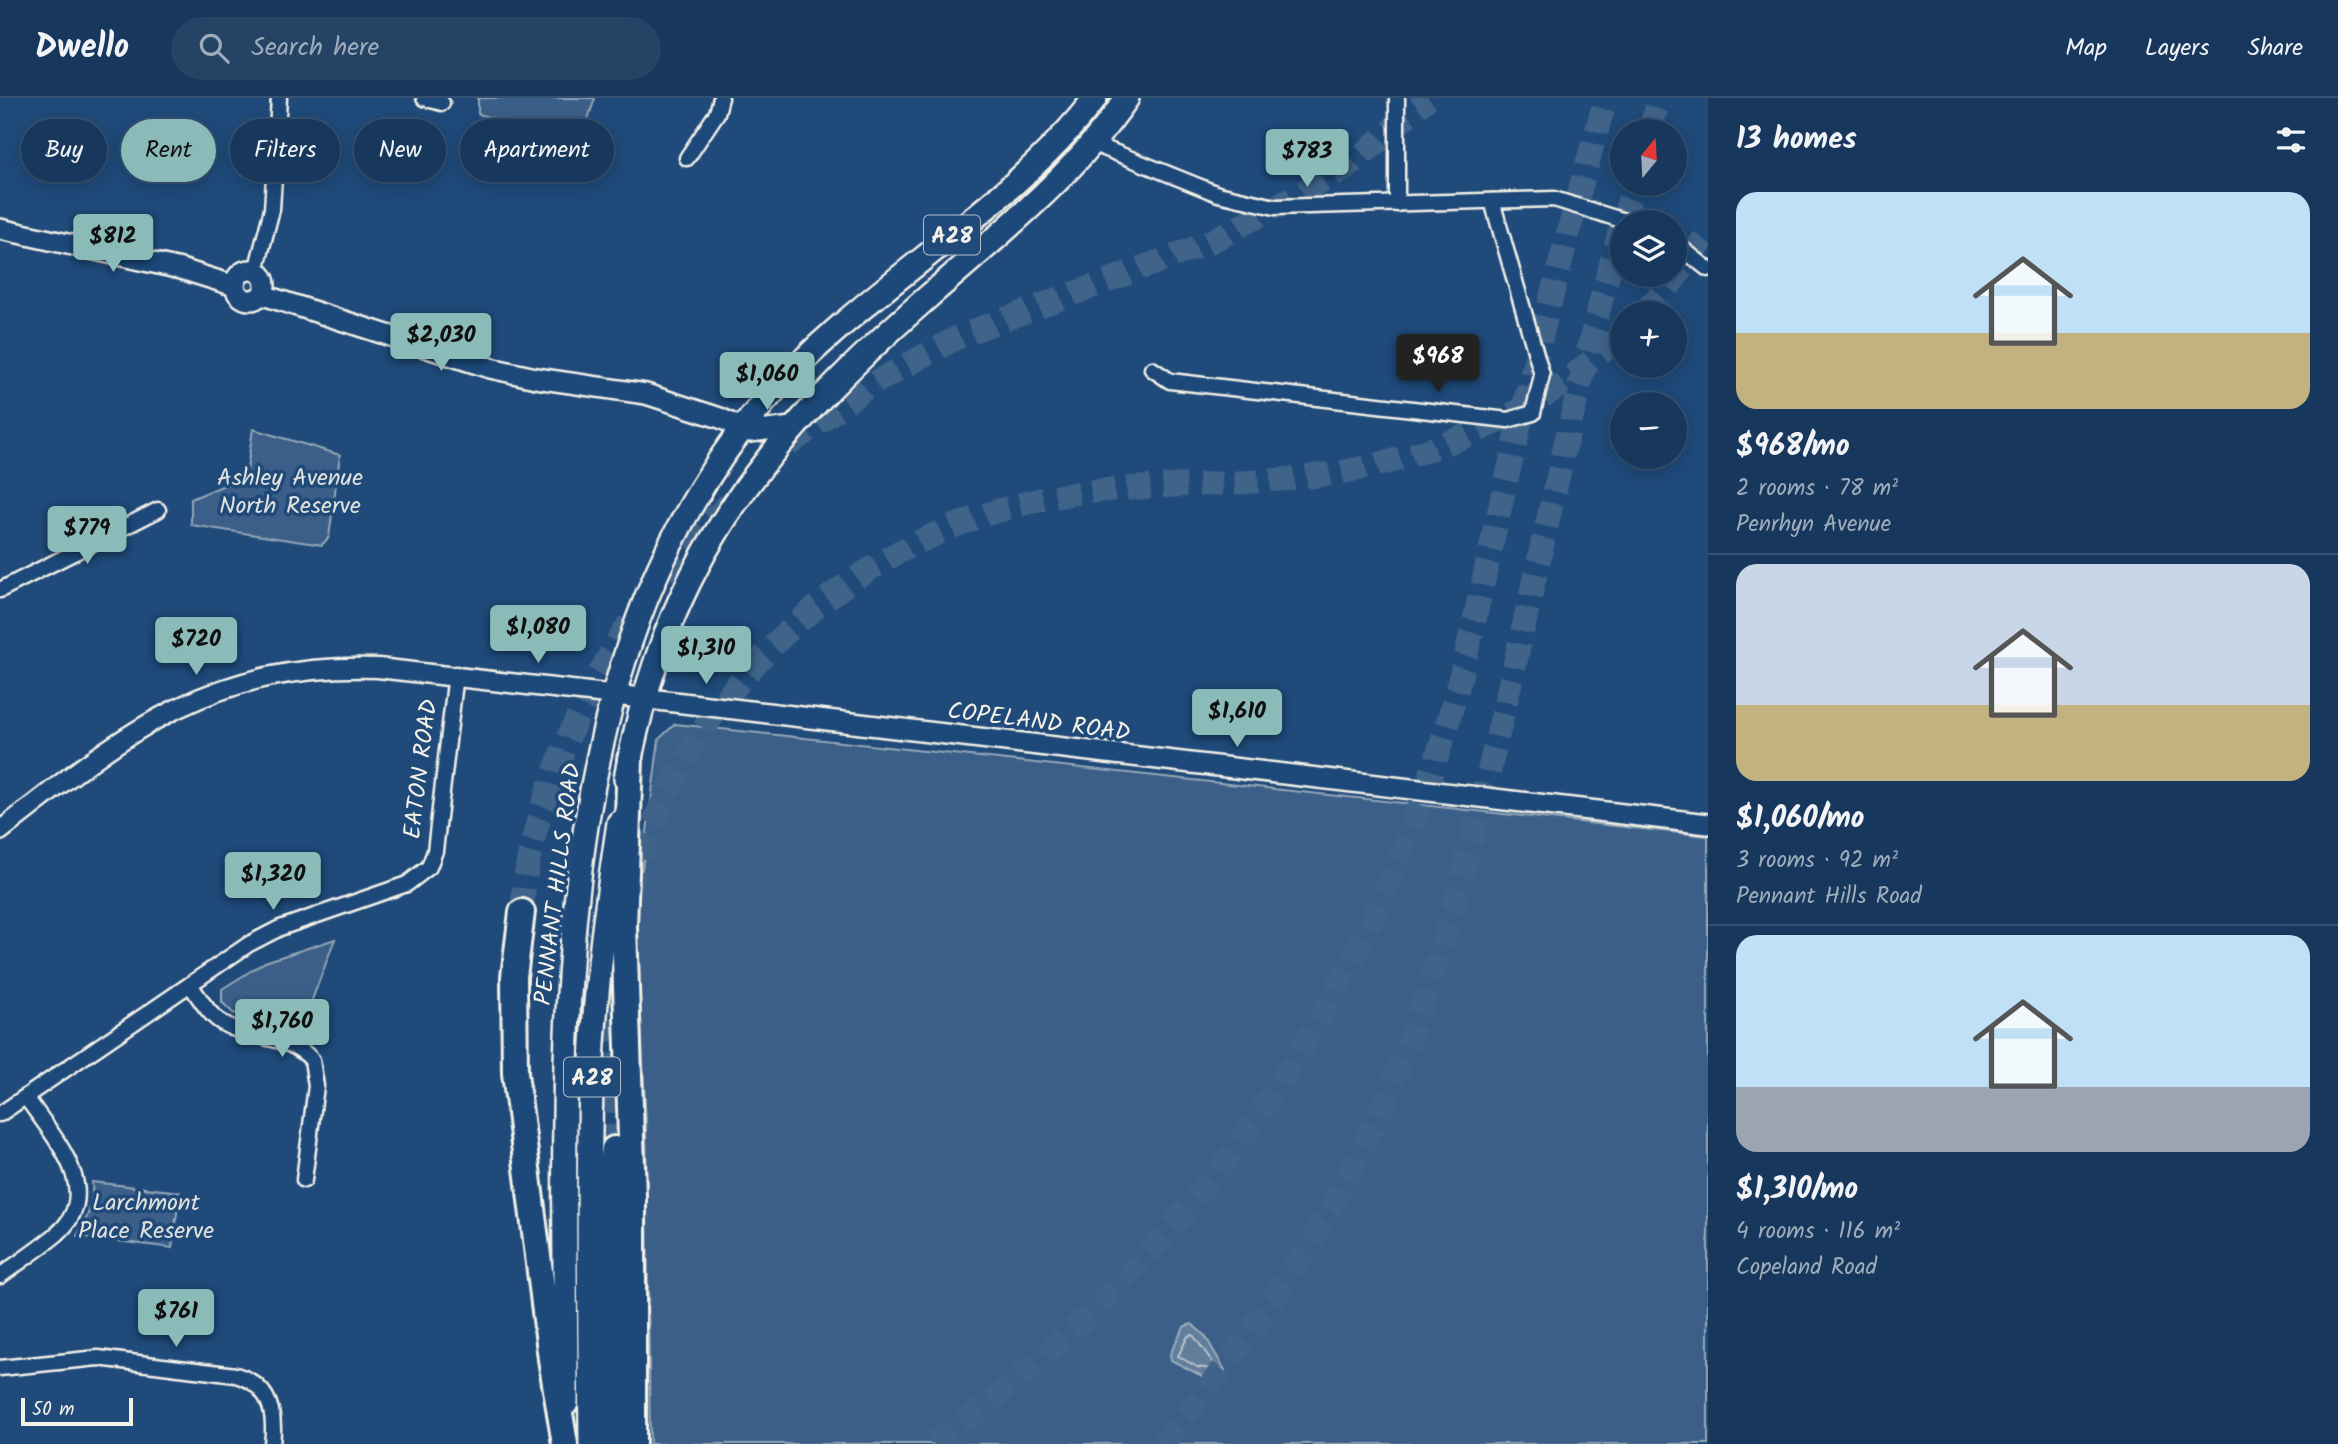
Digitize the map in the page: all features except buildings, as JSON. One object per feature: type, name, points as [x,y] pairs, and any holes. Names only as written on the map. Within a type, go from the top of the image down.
[{"type":"highway","name":"PENNANT HILLS ROAD","points":[[566,1444],[565,1058],[569,971],[591,803],[615,695],[636,622],[660,563],[693,503],[741,429],[785,379],[827,338],[1036,165],[1095,98]]},
{"type":"highway","name":"PENNANT HILLS ROAD","points":[[591,1444],[588,1214],[592,1059],[601,940],[630,759],[660,648],[682,592],[714,533],[753,474],[792,427],[866,352],[1021,217],[1094,144],[1127,98]]},
{"type":"highway","points":[[630,759],[624,927],[633,1196],[633,1444]]},
{"type":"highway","points":[[522,912],[514,976],[515,1073],[551,1359],[566,1444]]},
{"type":"highway","points":[[611,1444],[610,1178],[614,1149]]},
{"type":"main road","points":[[0,229],[181,269],[235,286]]},
{"type":"main road","points":[[263,295],[265,281],[256,271],[241,273],[235,286],[238,295],[246,300],[255,300],[263,295],[490,368],[536,378],[646,394],[720,418],[741,429],[765,433],[792,427]]},
{"type":"main road","name":"COPELAND ROAD","points":[[615,695],[1708,824]]},
{"type":"street","points":[[256,271],[272,209],[279,98]]},
{"type":"street","points":[[424,98],[442,103]]},
{"type":"street","points":[[687,158],[717,113],[721,98]]},
{"type":"street","points":[[1397,98],[1397,204]]},
{"type":"street","points":[[1094,144],[1125,159],[1248,203],[1275,207],[1554,199],[1610,216]]},
{"type":"street","points":[[1152,369],[1170,381],[1238,389],[1508,420],[1533,413],[1542,374],[1492,201]]},
{"type":"street","points":[[1687,252],[1708,269]]},
{"type":"street","points":[[0,590],[158,510]]},
{"type":"street","points":[[0,831],[120,738],[199,697],[239,684],[312,669],[378,668],[456,674]]},
{"type":"street","name":"EATON ROAD","points":[[0,1114],[249,944],[279,928],[407,884],[422,875],[435,851],[456,674],[615,695]]},
{"type":"street","points":[[191,986],[216,1018],[226,1025],[293,1044],[312,1060],[316,1086],[304,1180]]},
{"type":"street","points":[[0,1276],[58,1233],[77,1202],[78,1190],[73,1167],[26,1097]]},
{"type":"street","points":[[0,1368],[97,1358],[236,1375],[255,1383],[269,1400],[274,1411],[272,1444]]},
{"type":"green space","points":[[478,98],[595,98],[588,119],[496,119],[478,114]]},
{"type":"green space","name":"Ashley Avenue North Reserve","points":[[253,429],[340,455],[329,537],[322,545],[191,525],[191,499],[246,476]]},
{"type":"green space","points":[[675,724],[1708,836],[1708,1444],[650,1444],[646,1124],[636,916],[659,739]]},
{"type":"green space","points":[[335,939],[301,1029],[233,1013],[222,1002],[222,989],[265,962]]},
{"type":"green space","name":"Larchmont Place Reserve","points":[[92,1182],[180,1192],[172,1248],[77,1236],[89,1210]]},
{"type":"water","points":[[1192,1324],[1205,1336],[1225,1370],[1222,1378],[1202,1376],[1171,1360],[1170,1354],[1185,1326]]},
{"type":"tunnel","points":[[788,445],[867,387],[960,336],[1208,243],[1346,169],[1428,98]]},
{"type":"tunnel","points":[[933,1444],[1017,1380],[1095,1309],[1166,1233],[1232,1152],[1291,1066],[1343,976],[1389,881],[1428,783],[1452,709],[1541,337],[1606,98]]},
{"type":"tunnel","points":[[1653,119],[1660,98]]},
{"type":"tunnel","points":[[1626,210],[1631,196]]},
{"type":"tunnel","points":[[1655,301],[1668,288],[1708,233]]},
{"type":"tunnel","points":[[1162,1444],[1232,1358],[1295,1266],[1351,1170],[1398,1070],[1431,980],[1471,841],[1610,268]]},
{"type":"tunnel","points":[[630,892],[643,848],[661,806],[692,747],[731,692],[776,642],[828,598],[883,561],[943,531],[1007,508],[1072,494],[1301,478],[1339,473],[1426,451],[1475,432],[1522,409],[1566,381],[1610,344]]},
{"type":"tunnel","points":[[664,574],[677,556],[732,500]]},
{"type":"tunnel","points":[[522,912],[534,835],[561,754],[598,676],[639,609]]},
{"type":"tunnel","points":[[614,1149],[618,1062],[613,988],[618,952]]}]
